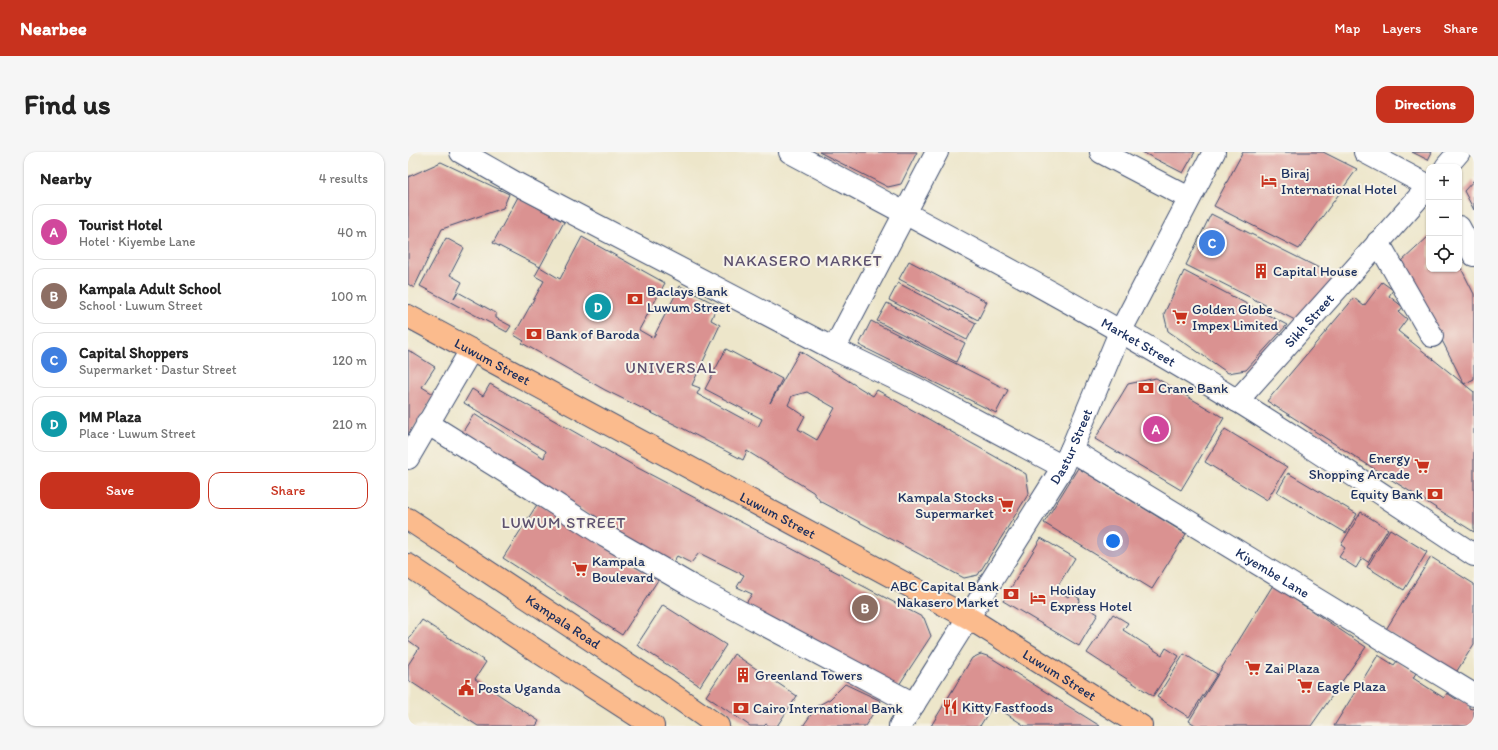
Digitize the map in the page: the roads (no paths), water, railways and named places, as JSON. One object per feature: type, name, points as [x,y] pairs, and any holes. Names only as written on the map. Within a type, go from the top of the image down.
[{"type":"main road","name":"Luwum Street","points":[[408,316],[969,618],[1141,726]]},
{"type":"main road","name":"Kampala Road","points":[[408,520],[664,688],[718,726]]},
{"type":"main road","points":[[408,566],[653,726]]},
{"type":"street","name":"Kiyembe Lane","points":[[461,152],[519,185],[834,349],[1067,459],[1474,695]]},
{"type":"street","name":"Market Street","points":[[790,152],[906,213],[1120,332],[1237,401],[1474,555]]},
{"type":"street","points":[[834,349],[937,152]]},
{"type":"street","points":[[1101,152],[1189,198]]},
{"type":"street","name":"Dastur Street","points":[[900,726],[969,618],[1067,459],[1120,332],[1214,152]]},
{"type":"street","points":[[1365,152],[1426,184]]},
{"type":"street","points":[[1449,164],[1459,152]]},
{"type":"street","name":"Sikh Street","points":[[1237,401],[1426,189]]},
{"type":"street","points":[[1462,233],[1474,255]]},
{"type":"street","points":[[1378,242],[1432,336]]},
{"type":"street","points":[[408,458],[427,423],[471,350]]},
{"type":"street","points":[[427,423],[605,536],[683,582],[914,704]]},
{"type":"place","name":"Biraj International Hotel","points":[[1269,181]]},
{"type":"place","name":"Capital Shoppers","points":[[1212,243]]},
{"type":"place","name":"Capital House","points":[[1261,271]]},
{"type":"place","name":"Baclays Bank Luwum Street","points":[[635,299]]},
{"type":"place","name":"MM Plaza","points":[[598,307]]},
{"type":"place","name":"Golden Globe Impex Limited","points":[[1180,317]]},
{"type":"place","name":"Bank of Baroda","points":[[534,334]]},
{"type":"place","name":"Crane Bank","points":[[1146,388]]},
{"type":"place","name":"Tourist Hotel","points":[[1156,429]]},
{"type":"place","name":"Energy Shopping Arcade","points":[[1422,466]]},
{"type":"place","name":"Equity Bank","points":[[1435,494]]},
{"type":"place","name":"Kampala Stocks Supermarket","points":[[1006,505]]},
{"type":"place","name":"Kampala Boulevard","points":[[580,569]]},
{"type":"place","name":"ABC Capital Bank Nakasero Market","points":[[1011,594]]},
{"type":"place","name":"Holiday Express Hotel","points":[[1038,598]]},
{"type":"place","name":"Kampala Adult School","points":[[865,608]]},
{"type":"place","name":"Zai Plaza","points":[[1253,668]]},
{"type":"place","name":"Greenland Towers","points":[[743,675]]},
{"type":"place","name":"Eagle Plaza","points":[[1305,686]]},
{"type":"place","name":"Posta Uganda","points":[[466,688]]},
{"type":"place","name":"Kitty Fastfoods","points":[[950,707]]},
{"type":"place","name":"Cairo International Bank","points":[[741,708]]},
{"type":"district","name":"NAKASERO MARKET","points":[[803,260]]},
{"type":"district","name":"UNIVERSAL","points":[[671,367]]},
{"type":"district","name":"LUWUM STREET","points":[[564,522]]}]
